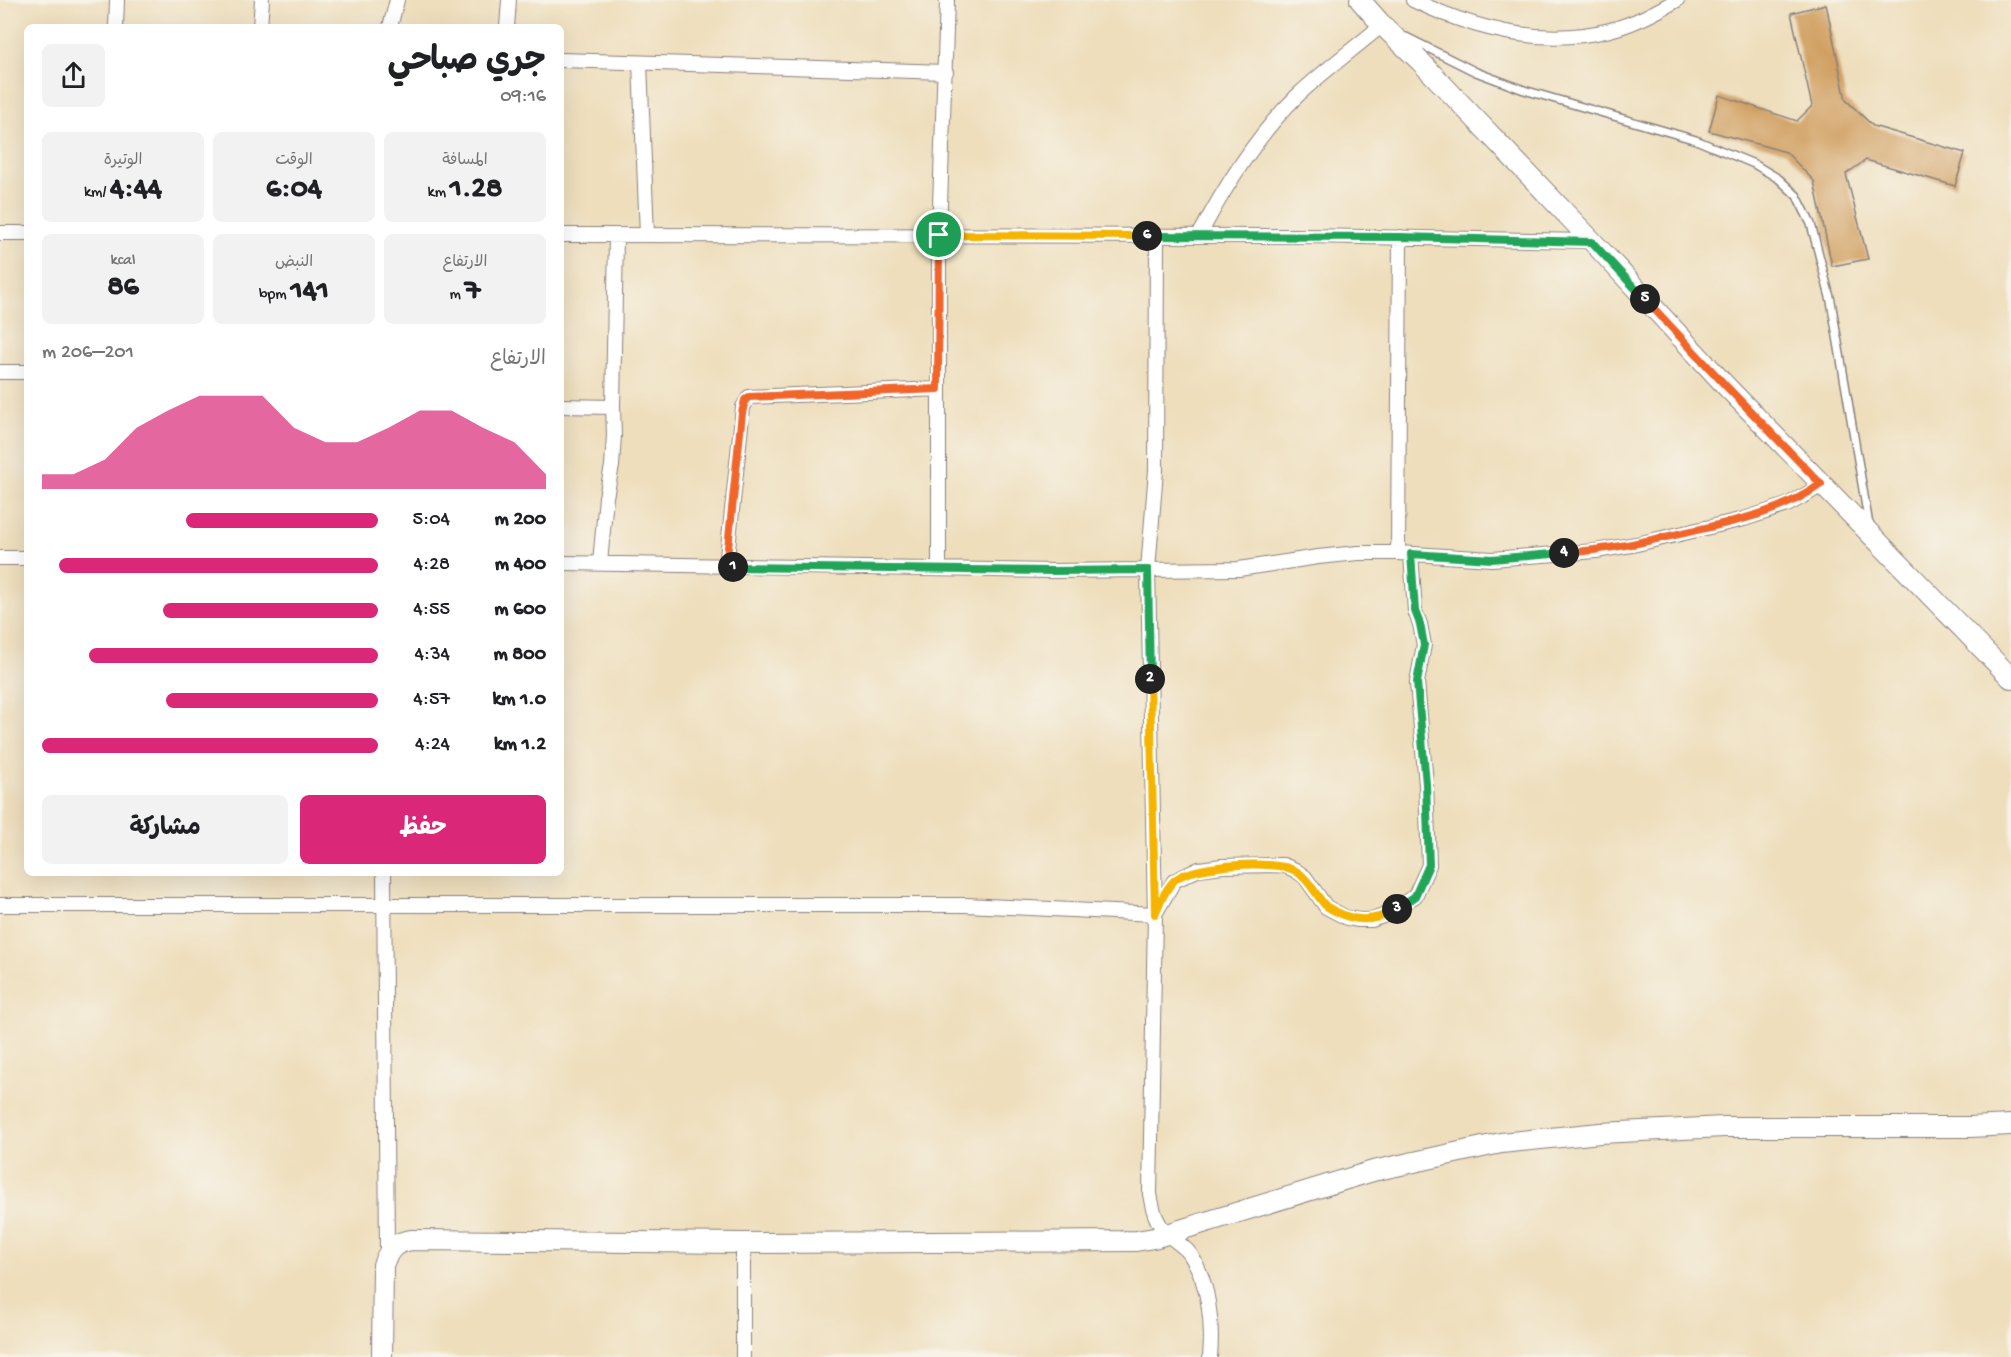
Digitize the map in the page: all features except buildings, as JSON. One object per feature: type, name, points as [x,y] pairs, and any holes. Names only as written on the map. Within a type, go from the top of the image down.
[{"type":"street","points":[[116,24],[117,0]]},
{"type":"street","points":[[260,24],[262,0]]},
{"type":"street","points":[[391,24],[397,0]]},
{"type":"street","points":[[507,24],[509,0]]},
{"type":"street","points":[[939,569],[939,235],[947,0]]},
{"type":"street","points":[[1360,0],[1592,242],[1726,386],[2011,678]]},
{"type":"street","points":[[1413,0],[1447,16],[1489,29],[1528,35],[1575,37],[1611,30],[1648,16],[1677,0]]},
{"type":"street","points":[[1199,236],[1218,199],[1271,125],[1297,96],[1382,25]]},
{"type":"street","points":[[564,60],[946,72]]},
{"type":"street","points":[[640,63],[647,234]]},
{"type":"street","points":[[0,233],[24,233]]},
{"type":"street","points":[[564,235],[1400,237],[1592,242]]},
{"type":"street","points":[[600,563],[614,435],[616,236]]},
{"type":"street","points":[[1157,236],[1156,470],[1148,570],[1155,914],[1150,1194],[1157,1221],[1166,1234],[1189,1252],[1204,1284],[1209,1314],[1210,1357]]},
{"type":"street","points":[[1155,914],[1174,880],[1199,869],[1222,866],[1283,865],[1305,877],[1326,907],[1347,918],[1372,920],[1383,916],[1415,896],[1429,865],[1426,784],[1417,682],[1424,645],[1415,611],[1405,553],[1400,237]]},
{"type":"street","points":[[0,372],[24,372]]},
{"type":"street","points":[[726,567],[745,400],[749,397],[938,389]]},
{"type":"street","points":[[564,406],[613,407]]},
{"type":"street","points":[[564,563],[726,567],[1148,570],[1239,569],[1358,553],[1405,553],[1492,559],[1596,551],[1637,544],[1744,519],[1787,504],[1808,494],[1821,484]]},
{"type":"street","points":[[0,558],[24,558]]},
{"type":"street","points":[[382,1357],[383,1265],[387,1253],[384,876]]},
{"type":"street","points":[[0,905],[965,905],[1155,914]]},
{"type":"street","points":[[387,1253],[401,1242],[412,1240],[743,1243],[1120,1242],[1154,1238],[1373,1171],[1501,1143],[1600,1133],[1724,1127],[2011,1125]]},
{"type":"street","points":[[743,1243],[743,1357]]},
{"type":"lane","points":[[1382,25],[1476,72],[1524,90],[1696,140],[1754,164],[1779,180],[1797,196],[1811,224],[1831,302],[1870,533]]},
{"type":"route","points":[[939,235],[1400,237],[1592,242],[1821,484],[1808,494],[1787,504],[1744,519],[1637,544],[1596,551],[1492,559],[1411,554],[1415,611],[1424,645],[1417,682],[1426,784],[1429,865],[1423,883],[1415,896],[1383,916],[1372,920],[1359,920],[1347,918],[1326,907],[1305,877],[1283,865],[1222,866],[1199,869],[1174,880],[1155,914],[1148,570],[726,567],[745,400],[754,395],[938,389],[939,235]]}]
